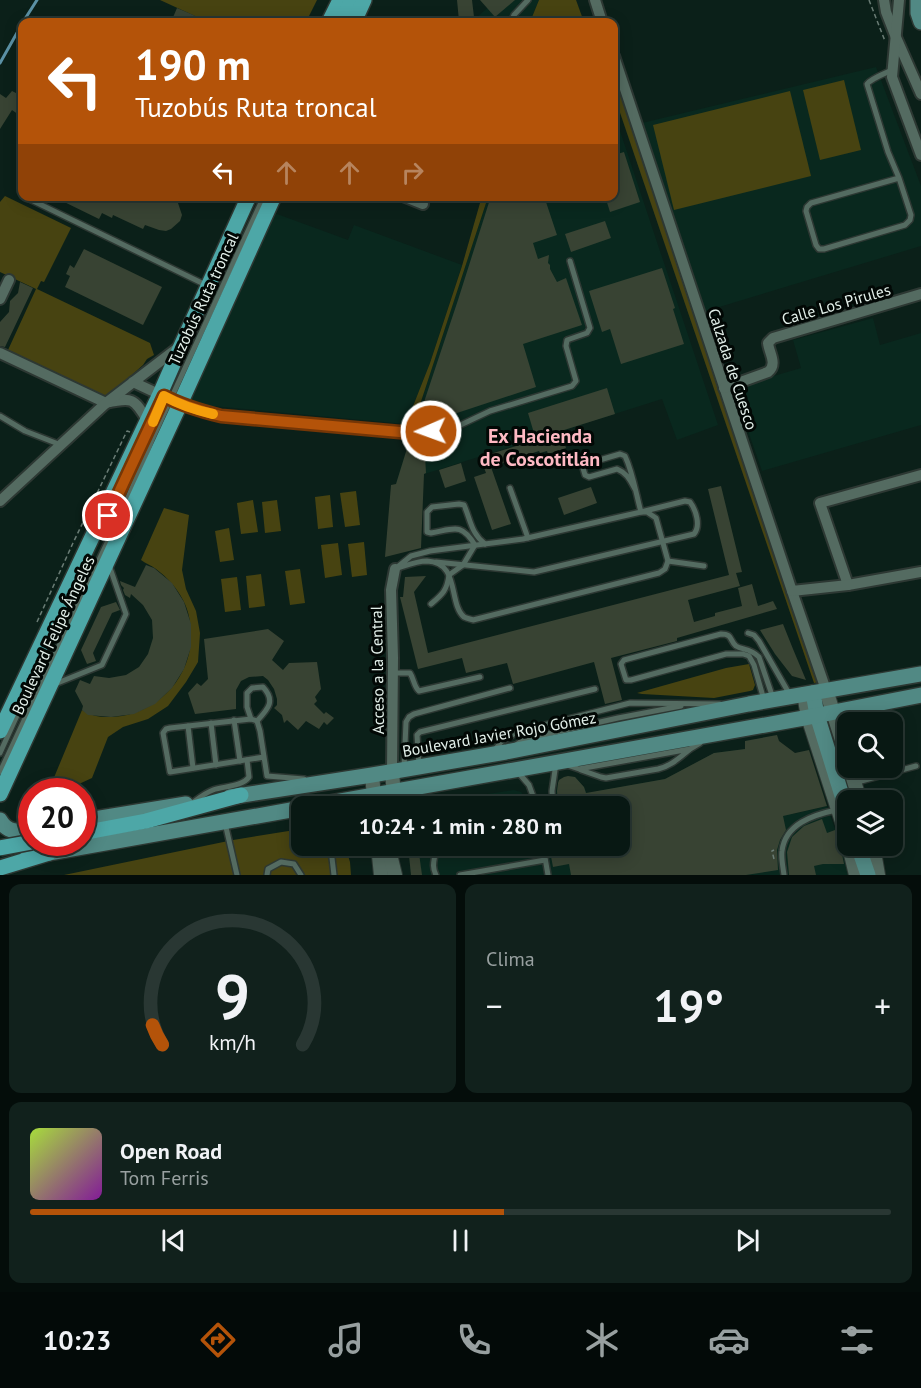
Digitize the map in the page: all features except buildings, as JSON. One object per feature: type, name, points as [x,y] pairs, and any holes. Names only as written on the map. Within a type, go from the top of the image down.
[{"type":"main road","points":[[340,0],[344,18]]},
{"type":"main road","points":[[346,18],[353,0]]},
{"type":"main road","points":[[348,18],[364,0]]},
{"type":"main road","points":[[917,0],[921,22]]},
{"type":"main road","name":"Boulevard Felipe Ángeles","points":[[0,731],[147,420],[169,398],[181,346],[247,201]]},
{"type":"main road","name":"Boulevard Felipe Ángeles","points":[[0,794],[107,561],[169,398],[271,201]]},
{"type":"main road","name":"Boulevard Javier Rojo Gómez","points":[[96,819],[398,771],[921,674]]},
{"type":"main road","points":[[811,693],[821,714],[848,790]]},
{"type":"main road","points":[[407,796],[556,762],[921,695]]},
{"type":"main road","points":[[821,714],[837,790]]},
{"type":"main road","points":[[96,830],[146,821],[241,795]]},
{"type":"main road","points":[[96,845],[291,810]]},
{"type":"main road","points":[[0,820],[8,829],[18,832]]},
{"type":"main road","points":[[96,840],[134,838]]},
{"type":"main road","points":[[0,850],[18,841]]},
{"type":"main road","points":[[0,850],[11,855],[18,855]]},
{"type":"main road","points":[[0,868],[39,856]]},
{"type":"main road","points":[[857,875],[858,856]]},
{"type":"main road","points":[[861,856],[868,875]]},
{"type":"street","points":[[331,0],[343,18]]},
{"type":"street","points":[[595,0],[601,18]]},
{"type":"street","points":[[884,0],[886,12],[921,94]]},
{"type":"street","points":[[899,0],[892,77],[921,155]]},
{"type":"street","name":"Calzada de Cuesco","points":[[618,68],[792,591],[811,693]]},
{"type":"street","points":[[416,201],[423,204]]},
{"type":"street","points":[[0,299],[9,280]]},
{"type":"street","name":"Calle Los Pirules","points":[[724,388],[772,370],[773,364],[768,342],[773,338],[921,294]]},
{"type":"street","points":[[2,496],[106,403],[181,346]]},
{"type":"street","points":[[0,353],[106,403],[124,399],[133,402],[147,420]]},
{"type":"street","points":[[133,382],[169,398]]},
{"type":"street","points":[[848,585],[820,503],[921,475]]},
{"type":"street","name":"Acceso a la Central","points":[[394,569],[391,590],[398,771]]},
{"type":"street","points":[[792,591],[848,585],[921,572]]},
{"type":"street","points":[[821,714],[837,727]]},
{"type":"street","points":[[394,796],[398,771]]},
{"type":"street","points":[[372,775],[374,796]]},
{"type":"street","points":[[853,778],[856,790]]},
{"type":"street","points":[[379,856],[381,875]]},
{"type":"street","points":[[391,856],[397,875]]},
{"type":"street","points":[[397,856],[397,875]]},
{"type":"street","points":[[865,856],[878,875]]},
{"type":"lane","points":[[345,18],[346,0]]},
{"type":"lane","points":[[513,18],[528,0]]},
{"type":"lane","points":[[892,70],[868,81],[867,84],[888,152],[899,178],[911,215],[910,220],[905,225],[819,249],[806,211],[811,203],[899,178]]},
{"type":"lane","points":[[33,201],[208,286]]},
{"type":"lane","name":"Tuzobús Ruta troncal","points":[[0,772],[127,500],[253,201]]},
{"type":"lane","name":"Tuzobús Ruta troncal","points":[[59,622],[169,398],[262,201]]},
{"type":"lane","points":[[169,398],[196,410],[221,416],[411,433],[452,429],[490,411],[572,386],[576,381],[566,346],[567,340],[587,333],[590,328],[570,261]]},
{"type":"lane","points":[[0,416],[26,431],[61,445]]},
{"type":"lane","points":[[635,489],[628,478],[617,469],[589,477],[585,475],[583,468],[586,464],[620,454],[625,456],[635,489],[641,512]]},
{"type":"lane","points":[[510,488],[525,539]]},
{"type":"lane","points":[[686,501],[693,505],[699,527],[694,534],[534,572],[429,561],[394,569],[411,556],[430,551],[525,539],[686,501]]},
{"type":"lane","points":[[475,545],[464,530],[427,532],[429,509],[459,504],[464,506],[474,532],[485,544]]},
{"type":"lane","points":[[429,561],[440,565],[450,574],[459,610],[465,618],[473,620],[659,573],[668,561],[656,518],[647,512],[641,512]]},
{"type":"lane","points":[[431,604],[442,595],[447,588],[450,574],[463,565],[475,545]]},
{"type":"lane","points":[[50,687],[102,665],[126,614],[107,561]]},
{"type":"lane","points":[[668,561],[704,566]]},
{"type":"lane","points":[[748,633],[754,635],[811,693]]},
{"type":"lane","points":[[726,634],[731,637],[736,646],[754,652],[759,657],[762,702],[754,665],[749,657],[743,654],[726,654],[631,680],[626,680],[624,677],[621,664],[624,660],[726,634]]},
{"type":"lane","points":[[0,753],[44,655]]},
{"type":"lane","points":[[393,673],[410,673],[419,691],[480,677]]},
{"type":"lane","points":[[264,757],[170,772],[163,733],[170,728],[234,720],[254,720],[269,704],[270,698],[263,687],[252,688],[247,693],[247,707],[254,720],[260,731],[267,776],[338,781]]},
{"type":"lane","points":[[398,771],[409,717],[510,688]]},
{"type":"lane","points":[[419,767],[417,735],[420,732],[595,689]]},
{"type":"lane","points":[[499,753],[501,742],[517,732],[630,703],[762,702]]},
{"type":"lane","points":[[499,753],[523,740],[695,703]]},
{"type":"lane","points":[[878,703],[879,712]]},
{"type":"lane","points":[[234,720],[240,761]]},
{"type":"lane","points":[[211,723],[216,765]]},
{"type":"lane","points":[[188,726],[193,768]]},
{"type":"lane","points":[[552,796],[556,762],[606,778],[658,769],[666,767],[715,734]]},
{"type":"lane","points":[[579,769],[690,749]]},
{"type":"lane","points":[[191,804],[201,796],[217,789],[245,782],[249,777],[247,760]]},
{"type":"lane","points":[[854,783],[916,766]]},
{"type":"lane","points":[[516,770],[529,784],[533,796]]},
{"type":"lane","points":[[784,875],[782,850],[786,837],[795,826],[808,818],[837,813]]},
{"type":"lane","points":[[225,822],[237,875]]},
{"type":"lane","points":[[434,856],[432,860],[436,875]]},
{"type":"lane","points":[[544,856],[548,875]]},
{"type":"lane","points":[[332,858],[334,875]]},
{"type":"lane","points":[[460,875],[545,860]]},
{"type":"lane","points":[[267,875],[268,869],[281,862],[294,864],[301,875]]},
{"type":"shaded area","points":[[160,0],[317,0],[308,18],[199,18]]},
{"type":"shaded area","points":[[497,0],[539,0],[532,18],[476,18]]},
{"type":"shaded area","points":[[539,0],[576,0],[583,18],[563,18],[532,18]]},
{"type":"shaded area","points":[[876,67],[921,186],[921,246],[706,311],[642,123]]},
{"type":"shaded area","points":[[618,72],[821,682],[814,683],[618,107]]},
{"type":"shaded area","points":[[844,80],[861,150],[820,160],[803,90]]},
{"type":"shaded area","points":[[790,91],[811,176],[674,210],[653,125]]},
{"type":"shaded area","points":[[618,125],[718,425],[677,440],[662,399],[396,483],[409,442],[412,442],[415,429],[413,426],[487,201],[618,201]]},
{"type":"shaded area","points":[[5,196],[71,228],[44,282],[41,281],[37,289],[150,343],[154,355],[107,397],[8,350],[36,289],[0,272],[0,202]]},
{"type":"shaded area","points":[[481,201],[487,201],[413,426],[406,424],[430,363]]},
{"type":"shaded area","points":[[277,214],[348,240],[354,225],[462,265],[430,363],[406,424],[190,404],[186,400],[268,215]]},
{"type":"shaded area","points":[[873,318],[880,345],[921,333],[921,425],[762,471],[733,388],[801,368],[793,340]]},
{"type":"shaded area","points":[[356,491],[360,525],[345,527],[340,493]]},
{"type":"shaded area","points":[[330,495],[333,527],[318,529],[315,497]]},
{"type":"shaded area","points":[[253,500],[258,532],[241,534],[237,503]]},
{"type":"shaded area","points":[[277,500],[281,531],[265,533],[262,502]]},
{"type":"shaded area","points":[[164,508],[189,515],[182,570],[186,589],[196,611],[200,633],[198,662],[168,706],[148,719],[123,727],[108,737],[92,778],[54,778],[82,710],[91,715],[106,717],[136,712],[161,698],[171,688],[186,664],[190,651],[191,627],[185,604],[168,579],[141,560]]},
{"type":"shaded area","points":[[229,528],[234,560],[220,562],[215,531]]},
{"type":"shaded area","points":[[364,542],[367,575],[352,577],[348,544]]},
{"type":"shaded area","points":[[338,543],[342,575],[325,578],[321,545]]},
{"type":"shaded area","points":[[300,569],[305,603],[290,605],[285,571]]},
{"type":"shaded area","points":[[261,574],[265,606],[249,608],[246,576]]},
{"type":"shaded area","points":[[237,577],[241,610],[225,612],[221,579]]},
{"type":"shaded area","points":[[749,664],[755,685],[750,691],[714,698],[637,693],[726,668]]},
{"type":"shaded area","points":[[768,737],[780,802],[790,801],[793,814],[827,806],[837,835],[837,856],[844,856],[848,875],[411,875],[409,856],[630,856],[630,796],[557,796],[559,780],[568,776],[575,777],[587,793],[665,779],[714,753],[745,749],[745,741]]},
{"type":"shaded area","points":[[514,790],[524,796],[476,796]]},
{"type":"shaded area","points":[[291,831],[291,856],[348,856],[351,875],[64,875],[233,840]]},
{"type":"waterway","points":[[26,18],[37,0]]},
{"type":"waterway","points":[[0,63],[18,31]]},
{"type":"slow traffic","points":[[153,422],[164,396],[196,410],[213,414]]},
{"type":"district","name":"Ex Hacienda de Coscotitlán","points":[[540,448]]},
{"type":"route","points":[[108,516],[164,396],[196,410],[221,416],[411,433],[431,431]]}]
